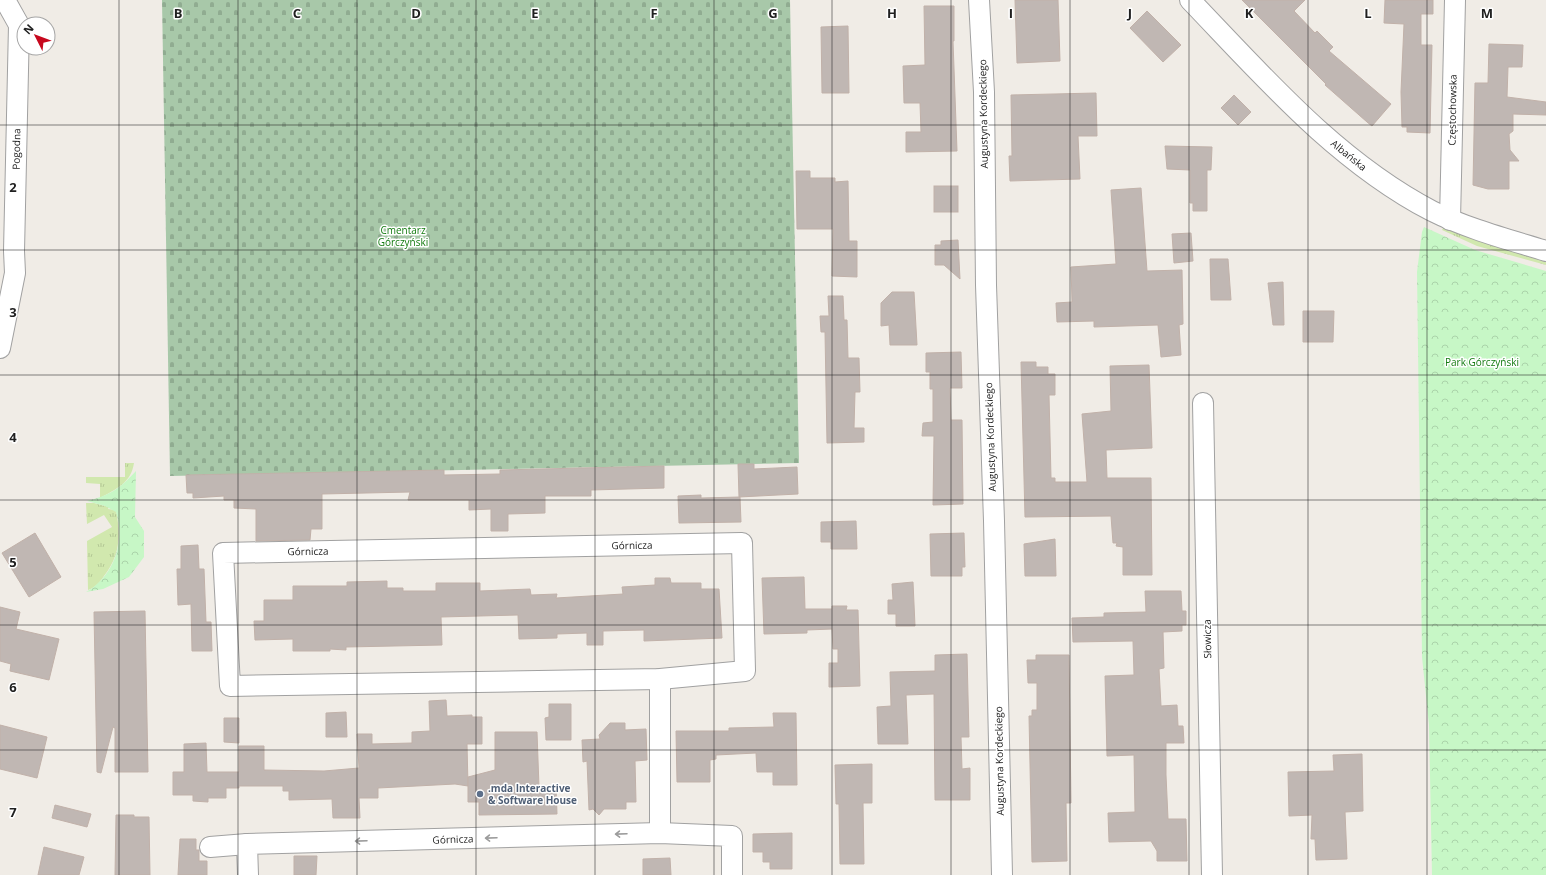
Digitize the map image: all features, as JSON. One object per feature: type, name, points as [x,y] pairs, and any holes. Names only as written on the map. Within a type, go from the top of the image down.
[{"type":"street","name":"Pogodna","points":[[0,348],[15,273],[14,236],[20,25],[5,0]]},
{"type":"street","name":"Augustyna Kordeckiego","points":[[979,0],[984,92],[986,285],[994,521],[1002,875]]},
{"type":"street","name":"Albańska","points":[[1190,0],[1269,82],[1336,145],[1386,183],[1409,198],[1450,220],[1489,234],[1546,251]]},
{"type":"street","name":"Częstochowska","points":[[1450,220],[1454,0]]},
{"type":"street","name":"Słowicza","points":[[1202,403],[1212,875]]},
{"type":"street","name":"Górnicza","points":[[742,543],[745,671],[660,679],[230,686],[223,553],[742,543]]},
{"type":"street","points":[[660,679],[660,833]]},
{"type":"street","name":"Górnicza","points":[[210,847],[247,844],[660,833],[732,836],[732,875]]},
{"type":"street","points":[[247,844],[248,875]]},
{"type":"green space","name":"Cmentarz Górczyński","points":[[162,0],[790,0],[799,463],[170,476]]},
{"type":"green space","points":[[1444,226],[1546,260],[1546,265],[1477,246],[1442,230]]},
{"type":"green space","name":"Park Górczyński","points":[[1424,227],[1475,250],[1546,271],[1546,875],[1432,875],[1429,725],[1422,657],[1417,272],[1422,232]]},
{"type":"green space","points":[[125,463],[134,463],[130,476],[122,485],[112,492],[100,498],[100,484],[86,483],[86,477],[125,477]]},
{"type":"green space","points":[[136,471],[135,517],[144,531],[144,557],[129,577],[103,589],[86,592],[103,577],[110,568],[118,547],[119,535],[119,523],[116,512],[105,506],[87,501],[109,494],[125,482]]},
{"type":"green space","points":[[86,503],[94,503],[109,507],[108,509],[116,510],[119,537],[116,553],[109,568],[99,583],[88,590],[87,541],[112,527],[104,515],[87,524]]},
{"type":"building","points":[[1015,0],[1058,0],[1060,61],[1017,63]]},
{"type":"building","points":[[1242,0],[1305,0],[1294,11],[1315,33],[1317,31],[1333,47],[1329,51],[1391,104],[1372,126],[1325,85],[1326,84]]},
{"type":"building","points":[[1385,0],[1433,0],[1433,14],[1421,14],[1421,45],[1432,45],[1430,133],[1407,132],[1407,127],[1402,127],[1401,92],[1404,24],[1384,23]]},
{"type":"building","points":[[924,6],[954,6],[953,41],[957,151],[906,152],[906,132],[921,132],[920,103],[904,103],[903,66],[925,65]]},
{"type":"building","points":[[1147,11],[1181,45],[1163,62],[1130,28]]},
{"type":"building","points":[[848,26],[849,93],[822,93],[821,27]]},
{"type":"building","points":[[1489,44],[1523,45],[1522,67],[1508,67],[1507,97],[1546,102],[1546,115],[1513,114],[1513,131],[1509,134],[1510,150],[1519,161],[1509,161],[1509,189],[1488,189],[1473,185],[1475,83],[1488,83]]},
{"type":"building","points":[[1096,93],[1097,136],[1078,136],[1080,179],[1010,181],[1009,156],[1012,156],[1011,95]]},
{"type":"building","points":[[1234,95],[1251,112],[1238,125],[1221,108]]},
{"type":"building","points":[[1165,146],[1212,147],[1211,170],[1207,170],[1207,211],[1193,211],[1193,203],[1190,203],[1190,170],[1167,169]]},
{"type":"building","points":[[796,171],[810,171],[810,178],[835,178],[835,182],[848,181],[849,241],[857,241],[857,277],[832,276],[833,229],[797,229]]},
{"type":"building","points":[[934,186],[958,186],[958,212],[934,212]]},
{"type":"building","points":[[1141,188],[1147,271],[1182,270],[1183,324],[1179,325],[1181,355],[1161,357],[1158,325],[1094,327],[1094,321],[1057,322],[1056,303],[1072,302],[1071,267],[1116,264],[1111,190]]},
{"type":"building","points":[[1191,233],[1193,261],[1174,263],[1172,234]]},
{"type":"building","points":[[958,240],[960,279],[944,265],[935,265],[935,245],[941,245],[941,241]]},
{"type":"building","points":[[1210,259],[1228,259],[1231,300],[1211,300]]},
{"type":"building","points":[[1283,282],[1284,325],[1273,325],[1268,283]]},
{"type":"building","points":[[892,292],[914,292],[917,345],[890,345],[889,325],[881,326],[881,303]]},
{"type":"building","points":[[828,296],[843,296],[844,320],[847,320],[848,358],[859,358],[860,392],[855,392],[854,428],[864,428],[864,442],[827,443],[825,332],[821,332],[820,316],[829,316]]},
{"type":"building","points":[[1303,311],[1334,311],[1333,342],[1303,342]]},
{"type":"building","points":[[961,352],[962,388],[950,388],[951,420],[962,420],[963,504],[933,505],[934,436],[922,436],[923,423],[933,422],[933,389],[930,389],[930,372],[926,372],[926,353]]},
{"type":"building","points":[[1021,362],[1036,362],[1036,367],[1048,367],[1048,374],[1055,374],[1055,395],[1049,395],[1051,478],[1055,478],[1055,482],[1087,482],[1082,414],[1111,411],[1110,366],[1149,365],[1152,448],[1106,450],[1107,478],[1151,478],[1152,575],[1123,575],[1123,547],[1116,546],[1117,543],[1113,543],[1111,516],[1025,517]]},
{"type":"building","points":[[738,464],[754,464],[754,469],[797,467],[798,494],[739,497]]},
{"type":"building","points":[[664,466],[664,488],[591,490],[591,496],[545,496],[545,513],[508,514],[508,531],[491,531],[491,509],[469,510],[469,500],[408,500],[410,492],[322,494],[322,529],[311,529],[310,540],[256,541],[256,509],[234,508],[234,500],[224,500],[224,496],[193,498],[193,493],[187,493],[186,475],[444,470],[444,475],[500,474],[500,470]]},
{"type":"building","points":[[701,495],[701,498],[740,497],[741,522],[679,523],[678,496]]},
{"type":"building","points":[[856,521],[857,549],[831,549],[831,542],[821,542],[821,522]]},
{"type":"building","points":[[35,533],[61,577],[29,597],[2,553]]},
{"type":"building","points":[[964,533],[965,567],[962,567],[962,576],[931,576],[930,534]]},
{"type":"building","points":[[1055,539],[1056,576],[1025,576],[1024,544]]},
{"type":"building","points":[[198,545],[199,569],[204,569],[206,622],[211,622],[212,651],[192,651],[191,604],[178,605],[177,569],[181,569],[181,546]]},
{"type":"building","points":[[804,577],[805,609],[832,609],[832,606],[847,606],[846,610],[858,610],[860,686],[829,687],[829,663],[838,663],[838,649],[833,649],[832,629],[807,630],[807,633],[764,634],[762,578]]},
{"type":"building","points":[[655,578],[670,578],[671,583],[701,583],[701,589],[719,589],[722,638],[644,641],[644,630],[603,631],[603,645],[587,645],[587,633],[557,634],[557,638],[519,639],[518,615],[441,617],[442,645],[346,647],[346,650],[330,649],[330,651],[293,651],[293,639],[255,640],[254,621],[264,621],[264,600],[293,600],[293,586],[347,586],[347,582],[387,581],[387,588],[403,588],[403,591],[436,591],[436,583],[480,583],[480,591],[530,589],[531,595],[557,594],[556,598],[623,594],[622,587],[655,585]]},
{"type":"building","points":[[913,582],[915,626],[896,626],[896,614],[888,614],[888,600],[893,600],[892,584]]},
{"type":"building","points":[[1145,591],[1181,591],[1182,611],[1186,611],[1186,625],[1182,625],[1182,631],[1163,632],[1164,668],[1159,669],[1161,706],[1177,705],[1178,726],[1183,726],[1184,743],[1166,743],[1166,775],[1168,819],[1186,819],[1187,861],[1157,861],[1157,851],[1151,841],[1109,842],[1108,813],[1135,812],[1134,755],[1107,756],[1105,676],[1134,675],[1133,641],[1073,642],[1072,618],[1104,617],[1104,613],[1146,612]]},
{"type":"building","points":[[0,607],[20,612],[16,629],[59,639],[49,680],[10,671],[11,664],[0,661]]},
{"type":"building","points":[[145,611],[148,772],[115,772],[115,728],[113,727],[101,773],[97,772],[94,612]]},
{"type":"building","points":[[967,654],[969,737],[961,737],[962,769],[970,768],[970,800],[935,800],[934,694],[906,695],[908,744],[878,744],[877,707],[891,706],[890,672],[935,671],[935,655]]},
{"type":"building","points":[[1036,655],[1069,655],[1071,803],[1066,803],[1067,861],[1032,862],[1029,716],[1032,716],[1032,710],[1037,710],[1037,683],[1028,683],[1027,660],[1036,660]]},
{"type":"building","points":[[446,700],[447,716],[472,715],[472,717],[482,717],[482,744],[467,744],[468,786],[455,784],[378,788],[378,798],[359,798],[360,818],[333,818],[332,799],[289,800],[289,791],[283,791],[283,786],[239,786],[239,788],[226,788],[226,798],[208,798],[208,802],[193,801],[193,795],[173,795],[173,772],[184,772],[184,744],[206,743],[207,772],[239,772],[239,746],[264,746],[264,770],[324,771],[359,768],[357,734],[372,734],[372,744],[412,743],[412,732],[430,731],[429,701]]},
{"type":"building","points":[[549,704],[571,704],[571,740],[546,740],[545,718],[549,717]]},
{"type":"building","points":[[346,712],[347,737],[326,737],[326,713]]},
{"type":"building","points":[[773,713],[796,713],[797,785],[773,785],[773,772],[757,772],[756,753],[716,755],[716,759],[710,760],[710,782],[677,782],[676,731],[729,731],[729,728],[774,727]]},
{"type":"building","points":[[224,718],[239,718],[239,743],[224,742]]},
{"type":"building","points":[[610,723],[625,723],[625,730],[646,729],[647,760],[635,761],[636,802],[626,802],[626,809],[604,809],[599,815],[593,809],[589,810],[587,761],[583,762],[582,740],[600,739],[599,735]]},
{"type":"building","points":[[0,725],[47,737],[37,778],[0,769]]},
{"type":"building","points":[[495,732],[537,732],[539,787],[556,787],[557,814],[479,815],[479,802],[468,802],[468,777],[495,770]]},
{"type":"building","points":[[1362,754],[1363,811],[1345,812],[1347,859],[1316,860],[1315,839],[1311,839],[1312,815],[1289,816],[1288,772],[1334,771],[1333,755]]},
{"type":"building","points":[[872,764],[872,803],[863,803],[864,864],[840,864],[839,804],[836,804],[835,765]]},
{"type":"building","points":[[55,805],[91,814],[87,827],[52,818]]},
{"type":"building","points":[[116,815],[149,817],[150,875],[115,875]]},
{"type":"building","points":[[792,833],[792,869],[770,869],[770,862],[763,862],[763,852],[753,852],[753,834]]},
{"type":"building","points":[[180,839],[196,839],[196,850],[199,850],[199,861],[207,861],[207,875],[178,875]]},
{"type":"building","points":[[44,847],[84,857],[79,875],[38,875]]},
{"type":"building","points":[[294,856],[317,856],[316,875],[294,875]]},
{"type":"building","points":[[670,858],[671,875],[643,875],[643,859]]},
{"type":"place","name":".mda Interactive & Software House","points":[[480,794]]}]
